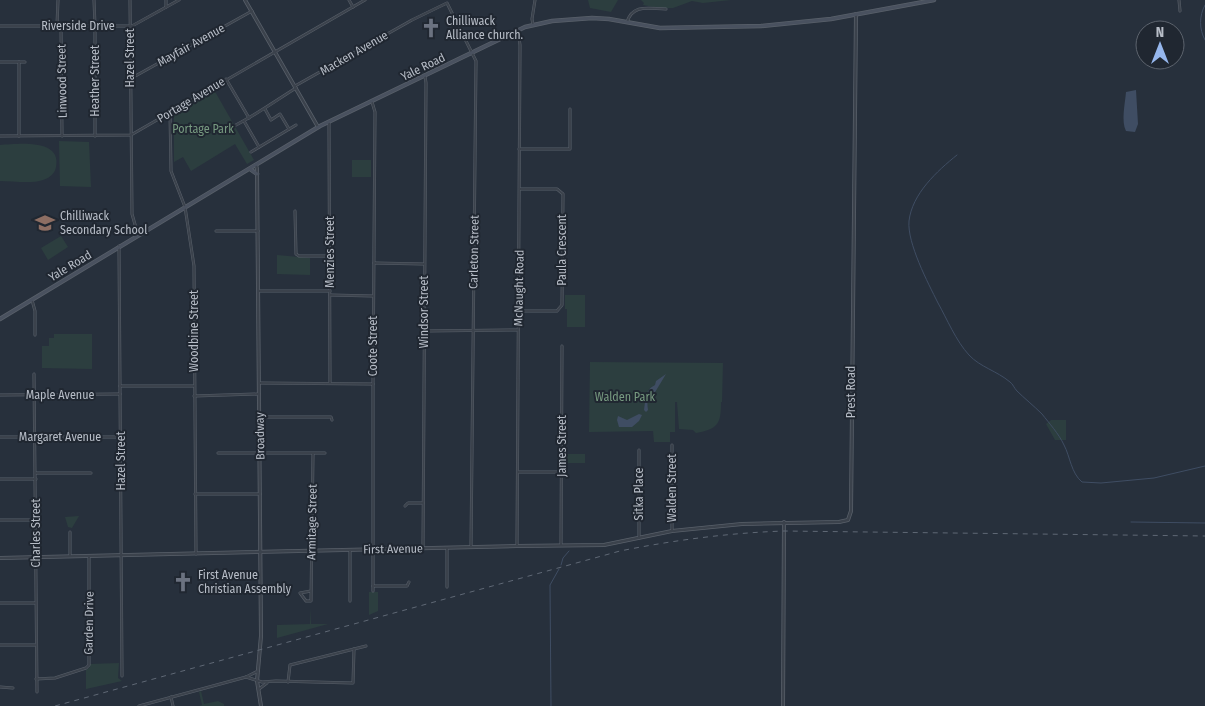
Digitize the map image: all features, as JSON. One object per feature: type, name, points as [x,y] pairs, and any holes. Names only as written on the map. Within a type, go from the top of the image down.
[{"type":"main road","name":"Yale Road","points":[[0,319],[318,127],[533,25],[552,21],[603,18],[660,28],[743,27],[818,20],[934,0]]},
{"type":"main road","points":[[250,169],[257,174]]},
{"type":"street","points":[[57,26],[58,0]]},
{"type":"street","name":"Heather Street","points":[[94,0],[95,136]]},
{"type":"street","name":"Hazel Street","points":[[130,0],[132,214],[138,235]]},
{"type":"street","points":[[166,0],[166,7]]},
{"type":"street","name":"Riverside Drive","points":[[0,26],[130,26],[179,0]]},
{"type":"street","points":[[245,0],[318,127]]},
{"type":"street","points":[[349,0],[353,7]]},
{"type":"street","name":"Portage Avenue","points":[[0,136],[130,135],[365,0]]},
{"type":"street","points":[[533,25],[535,0]]},
{"type":"street","points":[[1179,0],[1180,11]]},
{"type":"street","name":"Carleton Street","points":[[412,20],[447,3],[476,61],[471,547]]},
{"type":"street","points":[[627,22],[632,13],[643,7],[666,9]]},
{"type":"street","name":"Mayfair Avenue","points":[[130,79],[252,11]]},
{"type":"street","name":"Prest Road","points":[[784,522],[845,522],[851,514],[856,14]]},
{"type":"street","name":"Macken Avenue","points":[[234,126],[265,109],[296,87],[412,20]]},
{"type":"street","name":"Linwood Street","points":[[61,26],[62,136]]},
{"type":"street","name":"McNaught Road","points":[[517,546],[520,189],[520,39],[518,31]]},
{"type":"street","points":[[0,62],[25,62]]},
{"type":"street","points":[[19,62],[19,136]]},
{"type":"street","name":"Windsor Street","points":[[423,548],[425,76]]},
{"type":"street","points":[[226,79],[249,118]]},
{"type":"street","name":"Coote Street","points":[[372,102],[375,112],[373,591]]},
{"type":"street","points":[[265,109],[271,120],[280,114],[289,129]]},
{"type":"street","points":[[519,149],[570,150],[570,109]]},
{"type":"street","name":"Woodbine Street","points":[[170,112],[171,171],[184,207],[194,266],[196,554]]},
{"type":"street","points":[[244,121],[259,147]]},
{"type":"street","name":"Menzies Street","points":[[329,122],[330,383]]},
{"type":"street","points":[[251,152],[296,125]]},
{"type":"street","name":"Broadway","points":[[256,165],[259,291],[261,649],[257,681],[261,706]]},
{"type":"street","name":"Paula Crescent","points":[[518,310],[557,311],[562,305],[563,194],[557,188],[520,189]]},
{"type":"street","points":[[295,211],[294,250],[296,254],[299,256],[330,256]]},
{"type":"street","points":[[216,231],[258,230]]},
{"type":"street","name":"Hazel Street","points":[[119,246],[122,676]]},
{"type":"street","points":[[374,263],[424,264]]},
{"type":"street","points":[[259,291],[330,291]]},
{"type":"street","points":[[330,296],[373,296]]},
{"type":"street","points":[[32,299],[35,311],[34,335]]},
{"type":"street","points":[[424,330],[518,330]]},
{"type":"street","name":"James Street","points":[[561,545],[562,346]]},
{"type":"street","name":"Charles Street","points":[[34,374],[36,692]]},
{"type":"street","points":[[259,383],[373,384]]},
{"type":"street","points":[[120,386],[194,386]]},
{"type":"street","name":"Maple Avenue","points":[[0,395],[120,394]]},
{"type":"street","points":[[194,396],[259,394]]},
{"type":"street","points":[[259,417],[331,417],[332,420]]},
{"type":"street","name":"Margaret Avenue","points":[[0,437],[121,437]]},
{"type":"street","name":"Walden Street","points":[[672,445],[672,531]]},
{"type":"street","name":"Sitka Place","points":[[638,450],[639,538]]},
{"type":"street","points":[[218,454],[325,454]]},
{"type":"street","name":"Armitage Street","points":[[311,591],[300,593],[302,598],[306,601],[311,601],[313,454]]},
{"type":"street","points":[[518,472],[561,472]]},
{"type":"street","points":[[36,473],[91,473]]},
{"type":"street","points":[[0,479],[36,479]]},
{"type":"street","points":[[195,494],[260,494]]},
{"type":"street","points":[[405,506],[408,503],[423,503]]},
{"type":"street","points":[[0,520],[36,520]]},
{"type":"street","points":[[783,706],[784,522]]},
{"type":"street","name":"First Avenue","points":[[0,558],[604,545],[672,531],[784,522]]},
{"type":"street","points":[[70,532],[70,556]]},
{"type":"street","points":[[447,548],[447,587]]},
{"type":"street","points":[[350,550],[350,601]]},
{"type":"street","name":"Garden Drive","points":[[36,679],[62,676],[86,668],[89,665],[89,556]]},
{"type":"street","points":[[373,586],[407,586],[409,582]]},
{"type":"street","points":[[0,604],[36,603]]},
{"type":"street","points":[[0,645],[36,645]]},
{"type":"street","points":[[288,682],[290,666],[366,646]]},
{"type":"street","points":[[246,677],[267,683],[276,681],[353,683],[354,649]]},
{"type":"street","points":[[139,706],[246,677],[258,671]]},
{"type":"street","points":[[258,690],[267,683]]},
{"type":"street","points":[[0,688],[13,688]]},
{"type":"street","points":[[171,697],[173,706]]},
{"type":"green space","points":[[588,0],[618,0],[611,12],[590,8]]},
{"type":"green space","points":[[641,0],[731,0],[703,3],[692,1],[673,8],[658,8],[643,5],[644,3]]},
{"type":"green space","name":"Portage Park","points":[[213,88],[254,160],[247,164],[235,144],[191,171],[183,157],[174,162],[174,112]]},
{"type":"green space","points":[[59,141],[89,142],[91,187],[60,186]]},
{"type":"green space","points":[[27,144],[45,147],[52,151],[56,158],[55,171],[48,178],[38,181],[0,181],[0,145]]},
{"type":"green space","points":[[352,160],[371,160],[371,177],[352,177]]},
{"type":"green space","points":[[61,236],[68,247],[48,260],[41,248]]},
{"type":"green space","points":[[277,255],[310,258],[310,275],[277,274]]},
{"type":"green space","points":[[565,295],[585,295],[585,327],[567,327]]},
{"type":"green space","points":[[54,334],[92,334],[92,369],[42,368],[42,346],[49,346],[49,338],[54,338]]},
{"type":"green space","name":"Walden Park","points":[[590,362],[723,363],[722,402],[719,420],[709,430],[696,433],[693,430],[679,429],[677,402],[675,402],[675,432],[670,432],[670,442],[654,442],[653,431],[589,432]]},
{"type":"green space","points":[[1051,420],[1066,420],[1066,440],[1055,440],[1046,424]]},
{"type":"green space","points":[[564,454],[585,454],[585,463],[564,463]]},
{"type":"green space","points":[[79,516],[72,528],[68,527],[65,517]]},
{"type":"green space","points":[[369,592],[378,592],[378,611],[369,615]]},
{"type":"green space","points":[[310,608],[311,624],[328,624],[277,638],[277,625],[310,624]]},
{"type":"green space","points":[[119,663],[118,678],[122,681],[86,689],[86,670],[90,667],[90,664]]},
{"type":"green space","points":[[201,691],[204,704],[218,701],[224,704],[224,706],[199,706],[202,705],[199,692]]},
{"type":"water","points":[[1136,90],[1138,124],[1135,132],[1126,131],[1124,117],[1126,92]]},
{"type":"water","points":[[666,374],[655,392],[648,397],[648,410],[646,412],[644,410],[647,393],[655,385],[656,381]]},
{"type":"water","points":[[639,414],[642,415],[639,421],[632,427],[619,427],[618,416],[627,420]]},
{"type":"waterway","points":[[1205,5],[1200,22],[1205,40]]},
{"type":"waterway","points":[[957,155],[941,168],[920,192],[911,211],[909,230],[924,274],[952,330],[964,349],[978,363],[1011,383],[1042,414],[1062,441],[1073,469],[1082,482],[1101,483],[1154,478],[1205,466]]},
{"type":"waterway","points":[[1131,522],[1205,523]]},
{"type":"waterway","points":[[561,565],[563,558],[569,551]]},
{"type":"waterway","points":[[551,706],[550,585],[559,569]]},
{"type":"railway","points":[[55,706],[620,551],[681,540],[742,533],[784,531],[1205,536]]},
{"type":"place","name":"Chilliwack Alliance church.","points":[[431,28]]},
{"type":"place","name":"Chilliwack Secondary School","points":[[45,223]]},
{"type":"place","name":"First Avenue Christian Assembly","points":[[183,582]]}]
